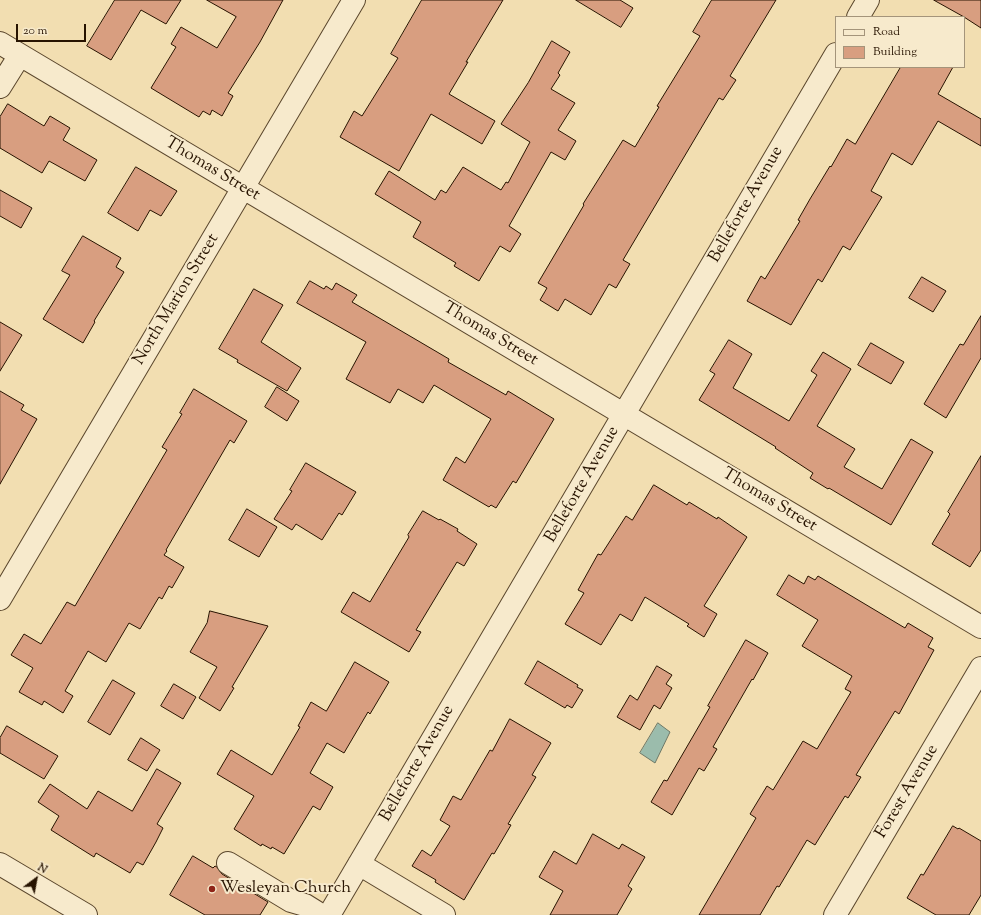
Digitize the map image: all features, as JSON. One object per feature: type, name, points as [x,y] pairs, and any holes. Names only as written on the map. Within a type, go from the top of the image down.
[{"type":"street","name":"North Marion Street","points":[[0,599],[354,0]]},
{"type":"street","points":[[859,16],[868,0]]},
{"type":"street","name":"Thomas Street","points":[[0,43],[981,627]]},
{"type":"street","points":[[0,87],[20,55]]},
{"type":"street","name":"Belleforte Avenue","points":[[330,915],[835,56]]},
{"type":"street","name":"Forest Avenue","points":[[835,915],[981,668]]},
{"type":"street","points":[[228,863],[291,901],[304,905],[321,915]]},
{"type":"street","points":[[359,864],[444,915]]},
{"type":"street","points":[[2,869],[86,915]]},
{"type":"shaded area","points":[[658,723],[670,732],[655,763],[640,753]]},
{"type":"building","points":[[115,0],[181,0],[166,24],[141,10],[111,60],[87,46]]},
{"type":"building","points":[[207,0],[283,0],[260,42],[228,93],[233,96],[222,116],[212,110],[210,115],[203,111],[199,117],[151,88],[176,47],[171,44],[181,27],[217,48],[236,17]]},
{"type":"building","points":[[422,0],[503,0],[449,94],[495,121],[482,144],[431,114],[399,171],[340,137],[354,111],[362,116],[398,58],[391,54]]},
{"type":"building","points":[[576,0],[620,0],[633,8],[621,27]]},
{"type":"building","points":[[712,0],[776,0],[730,76],[736,80],[723,100],[719,98],[623,260],[630,264],[616,288],[609,284],[591,315],[565,299],[558,311],[540,300],[547,288],[538,283],[584,205],[583,204],[623,140],[635,147],[659,107],[657,106],[700,36],[693,32]]},
{"type":"building","points":[[934,0],[981,0],[981,28],[965,18],[965,16],[962,16]]},
{"type":"building","points":[[552,41],[570,52],[558,73],[560,75],[551,89],[575,103],[558,130],[576,141],[565,160],[551,152],[509,226],[521,234],[510,252],[500,246],[479,281],[454,266],[456,263],[413,237],[421,222],[375,194],[389,171],[435,200],[441,190],[446,193],[463,167],[501,190],[506,182],[508,183],[530,142],[501,124],[528,83]]},
{"type":"building","points":[[900,68],[952,68],[938,94],[981,119],[981,146],[938,121],[912,165],[892,153],[871,191],[882,197],[850,250],[843,246],[822,282],[818,279],[791,325],[747,301],[761,276],[765,279],[800,221],[798,220],[810,199],[847,139],[855,144]]},
{"type":"building","points":[[8,104],[44,126],[50,116],[70,128],[63,140],[97,160],[85,181],[49,161],[42,173],[0,148],[0,117]]},
{"type":"building","points":[[136,167],[177,191],[161,216],[150,210],[138,231],[108,213]]},
{"type":"building","points":[[0,190],[32,208],[21,228],[0,216]]},
{"type":"building","points":[[83,236],[121,258],[116,267],[124,272],[94,321],[95,322],[83,343],[43,319],[70,275],[62,271]]},
{"type":"building","points":[[922,277],[946,291],[933,312],[909,298]]},
{"type":"building","points":[[310,281],[324,289],[326,286],[332,290],[336,283],[357,295],[352,302],[449,359],[448,362],[506,395],[508,391],[554,419],[516,483],[513,481],[496,508],[491,505],[489,507],[443,480],[456,457],[465,463],[491,419],[434,385],[423,403],[398,389],[390,403],[346,379],[366,342],[297,303]]},
{"type":"building","points":[[254,289],[283,305],[261,342],[301,368],[287,391],[237,362],[238,360],[219,349]]},
{"type":"building","points":[[981,316],[981,358],[946,418],[924,404],[960,344],[963,345]]},
{"type":"building","points":[[0,322],[22,335],[0,371]]},
{"type":"building","points":[[729,340],[752,354],[733,388],[789,421],[817,375],[811,371],[823,352],[851,369],[817,426],[855,449],[844,467],[882,489],[911,439],[933,452],[891,525],[810,478],[813,473],[775,448],[776,447],[699,400],[715,374],[710,371]]},
{"type":"building","points":[[871,343],[904,362],[891,384],[858,365]]},
{"type":"building","points":[[277,387],[299,401],[287,421],[265,407]]},
{"type":"building","points":[[194,389],[247,421],[234,443],[230,440],[166,550],[167,551],[164,555],[184,567],[172,588],[169,586],[162,599],[159,597],[140,629],[129,623],[106,662],[88,651],[65,691],[73,696],[63,713],[44,701],[42,705],[19,692],[33,668],[11,655],[24,634],[41,644],[67,602],[75,606],[167,450],[162,447],[182,414],[180,413]]},
{"type":"building","points":[[0,391],[24,405],[21,410],[37,419],[0,484]]},
{"type":"building","points":[[981,456],[981,550],[970,567],[932,544],[950,514],[948,512]]},
{"type":"building","points":[[306,463],[356,492],[342,515],[339,513],[322,540],[296,524],[292,530],[274,519],[292,491],[290,490]]},
{"type":"building","points":[[654,485],[687,505],[689,502],[717,519],[718,517],[747,537],[704,606],[717,614],[704,637],[687,626],[689,624],[645,597],[632,621],[620,614],[601,645],[565,624],[584,593],[578,590],[598,554],[601,555],[626,516],[632,520]]},
{"type":"building","points":[[247,509],[277,527],[259,557],[229,540]]},
{"type":"building","points":[[423,511],[458,529],[457,531],[477,544],[464,566],[457,562],[416,630],[421,632],[409,652],[341,612],[353,592],[370,602]]},
{"type":"building","points":[[789,575],[804,584],[808,576],[815,580],[818,576],[905,628],[908,623],[933,638],[928,647],[934,650],[899,714],[895,711],[856,775],[861,777],[848,798],[845,796],[815,845],[807,840],[779,887],[777,886],[760,915],[699,915],[756,818],[750,814],[767,786],[773,790],[803,741],[817,749],[851,692],[845,689],[852,676],[802,646],[818,620],[777,595]]},
{"type":"building","points":[[210,611],[268,626],[232,687],[234,688],[220,711],[199,698],[217,667],[190,652],[207,623]]},
{"type":"building","points":[[746,640],[768,653],[713,747],[717,749],[704,771],[699,768],[672,815],[651,802],[664,780],[667,781],[710,707],[708,706]]},
{"type":"building","points":[[538,661],[578,685],[577,687],[583,690],[572,708],[567,705],[565,708],[525,684]]},
{"type":"building","points":[[355,662],[389,682],[370,714],[368,712],[344,753],[327,743],[310,773],[333,787],[320,810],[313,806],[284,854],[272,847],[271,849],[262,844],[261,846],[234,829],[254,796],[217,774],[231,750],[272,775],[300,727],[298,726],[311,702],[326,711]]},
{"type":"building","points":[[657,666],[672,675],[666,684],[672,688],[660,709],[654,705],[640,730],[617,717],[630,695],[637,700]]},
{"type":"building","points":[[113,680],[135,693],[110,735],[88,722]]},
{"type":"building","points":[[174,684],[196,697],[183,719],[161,706]]},
{"type":"building","points":[[510,719],[551,743],[532,775],[536,777],[508,824],[511,825],[494,854],[492,853],[464,900],[435,882],[436,880],[412,866],[422,850],[431,856],[450,826],[440,820],[453,796],[461,800]]},
{"type":"building","points":[[7,726],[58,756],[44,779],[0,753],[0,738]]},
{"type":"building","points":[[141,738],[160,750],[147,771],[128,760]]},
{"type":"building","points":[[157,769],[181,783],[157,824],[163,828],[143,865],[137,862],[130,873],[96,853],[94,857],[51,830],[59,816],[38,802],[50,784],[87,809],[98,791],[132,811]]},
{"type":"building","points":[[953,826],[981,841],[981,895],[969,915],[936,915],[907,898]]},
{"type":"building","points":[[593,834],[619,849],[622,844],[645,857],[628,886],[632,889],[617,915],[550,915],[563,891],[539,877],[554,851],[576,864]]},
{"type":"building","name":"Wesleyan Church","points":[[193,856],[213,868],[215,866],[217,867],[222,874],[268,902],[260,915],[205,915],[170,895]]},
{"type":"place","name":"Wesleyan Church","points":[[212,889]]}]
